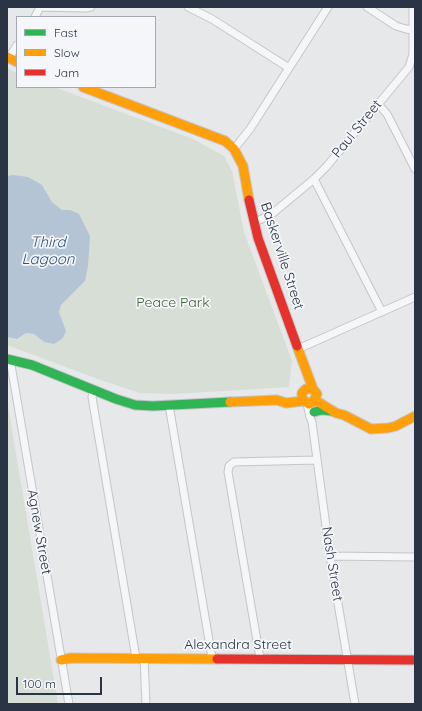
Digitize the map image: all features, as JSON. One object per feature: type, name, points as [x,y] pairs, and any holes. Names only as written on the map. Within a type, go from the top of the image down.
[{"type":"street","points":[[36,16],[41,7],[91,7]]},
{"type":"street","points":[[188,7],[212,19],[289,68]]},
{"type":"street","points":[[234,149],[250,128],[328,7]]},
{"type":"street","points":[[367,7],[396,26],[406,30],[413,30]]},
{"type":"street","name":"Paul Street","points":[[254,223],[273,213],[314,179],[327,166],[408,67],[412,61],[413,54],[413,7]]},
{"type":"street","points":[[11,59],[16,47]]},
{"type":"street","name":"Baskerville Street","points":[[86,88],[217,137],[225,141],[234,149],[243,166],[254,223],[298,349],[308,373],[309,396]]},
{"type":"street","points":[[378,104],[387,114],[415,169]]},
{"type":"street","points":[[314,179],[382,312]]},
{"type":"street","points":[[298,349],[415,297]]},
{"type":"street","points":[[8,359],[32,365],[135,405],[144,406],[277,400],[286,403],[309,396],[340,409],[344,415]]},
{"type":"street","name":"Agnew Street","points":[[8,359],[69,704]]},
{"type":"street","points":[[94,390],[92,397],[140,658],[146,704]]},
{"type":"street","points":[[309,396],[334,411],[371,429],[396,426],[415,416]]},
{"type":"street","name":"Nash Street","points":[[309,396],[314,412],[312,422]]},
{"type":"street","name":"Nash Street","points":[[309,396],[310,416],[330,556],[355,704]]},
{"type":"street","points":[[169,405],[212,658]]},
{"type":"street","points":[[314,412],[322,410],[334,411]]},
{"type":"street","points":[[260,658],[228,472],[229,466],[234,462],[316,460]]},
{"type":"street","points":[[330,556],[415,557]]},
{"type":"street","name":"Alexandra Street","points":[[61,660],[71,658],[415,660]]},
{"type":"green space","name":"Peace Park","points":[[7,68],[16,72],[16,88],[57,88],[193,139],[224,156],[232,171],[244,232],[292,361],[289,387],[174,394],[140,393],[7,345],[7,337],[17,339],[26,333],[34,334],[44,342],[66,331],[59,312],[61,304],[85,281],[70,210],[62,210],[52,202],[42,185],[13,175],[7,176]]},
{"type":"green space","points":[[7,400],[58,704],[7,704]]},
{"type":"water","name":"Third Lagoon","points":[[13,175],[28,177],[42,185],[52,202],[62,210],[70,210],[79,214],[90,236],[88,266],[85,281],[61,305],[59,312],[66,331],[63,338],[54,344],[44,342],[34,334],[26,333],[17,339],[7,337],[7,176]]},
{"type":"traffic: fast","points":[[7,359],[32,365],[116,399],[135,405],[153,406],[230,402]]},
{"type":"traffic: fast","points":[[314,412],[322,410],[332,411]]},
{"type":"traffic: slow","points":[[7,57],[16,62]]},
{"type":"traffic: slow","points":[[86,88],[225,141],[234,149],[243,166],[249,200]]},
{"type":"traffic: slow","points":[[297,346],[313,389],[317,394],[313,402],[309,404],[302,399],[302,393],[306,389],[313,389]]},
{"type":"traffic: slow","points":[[230,402],[277,400],[286,403],[303,401]]},
{"type":"traffic: slow","points":[[315,400],[336,413],[344,415],[371,429],[396,426],[415,416]]},
{"type":"traffic: slow","points":[[61,660],[71,658],[217,659]]},
{"type":"traffic: jam","points":[[249,200],[258,238],[297,346]]},
{"type":"traffic: jam","points":[[217,659],[415,660]]}]
